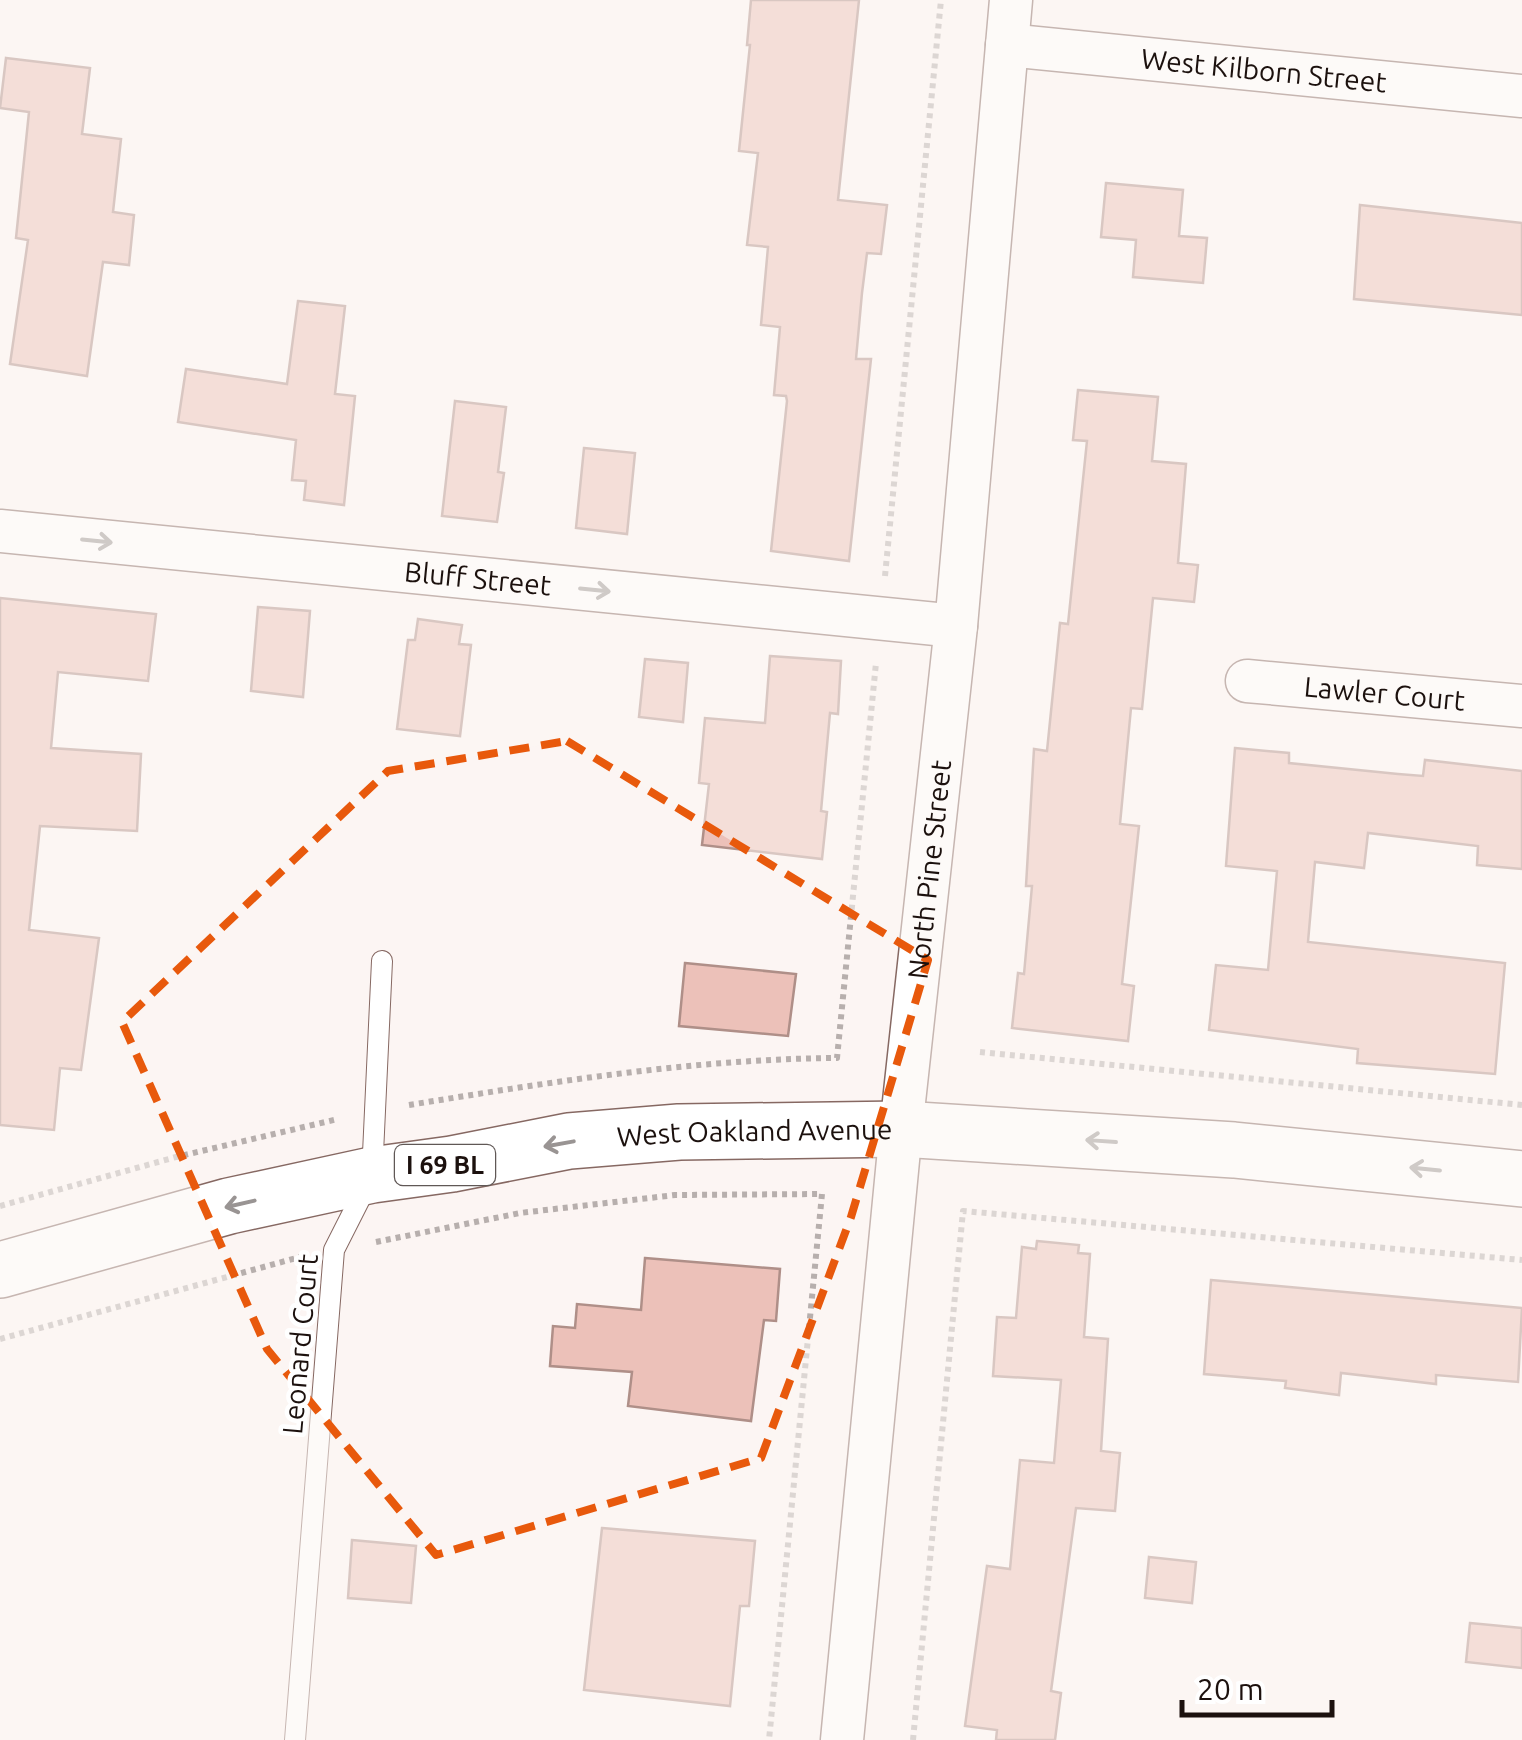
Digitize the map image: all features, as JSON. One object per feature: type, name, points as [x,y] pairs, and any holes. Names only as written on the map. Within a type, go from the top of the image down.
[{"type":"main road","name":"West Oakland Avenue","points":[[0,1270],[230,1206],[372,1175],[569,1141],[778,1128],[901,1129],[1234,1150],[1522,1179]]},
{"type":"street","name":"North Pine Street","points":[[842,1740],[901,1129],[956,626],[1011,0]]},
{"type":"street","name":"West Kilborn Street","points":[[1007,45],[1522,96]]},
{"type":"street","name":"Bluff Street","points":[[0,531],[956,626]]},
{"type":"street","name":"Lawler Court","points":[[1247,681],[1522,706]]},
{"type":"lane","name":"Leonard Court","points":[[295,1740],[334,1250],[372,1175],[382,960]]},
{"type":"path","points":[[838,1058],[941,0]]},
{"type":"path","points":[[980,1052],[1522,1104]]},
{"type":"path","points":[[0,1339],[291,1259],[520,1213],[675,1195],[822,1194],[769,1740]]},
{"type":"path","points":[[913,1740],[963,1211],[1522,1260]]},
{"type":"highlighted area","points":[[567,741],[928,960],[851,1217],[761,1458],[436,1555],[267,1349],[122,1022],[388,771]]},
{"type":"building","points":[[751,0],[859,0],[838,200],[887,205],[881,254],[867,253],[862,293],[856,359],[871,359],[849,561],[771,551],[787,401],[786,396],[774,395],[780,327],[761,325],[768,247],[747,245],[758,153],[739,151]]},
{"type":"building","points":[[6,58],[90,68],[82,134],[121,139],[113,212],[134,215],[129,265],[103,262],[87,376],[10,364],[28,240],[16,238],[29,112],[0,108]]},
{"type":"building","points":[[1106,183],[1183,190],[1179,236],[1207,238],[1203,283],[1133,277],[1136,240],[1101,237]]},
{"type":"building","points":[[1360,205],[1522,223],[1522,315],[1354,299]]},
{"type":"building","points":[[298,301],[345,306],[335,394],[355,396],[344,505],[304,500],[306,481],[292,480],[296,440],[178,422],[186,369],[287,384]]},
{"type":"building","points":[[1078,390],[1158,397],[1152,461],[1186,464],[1178,563],[1198,565],[1194,602],[1153,598],[1142,709],[1131,708],[1120,824],[1139,826],[1122,984],[1134,986],[1128,1041],[1012,1028],[1018,973],[1024,974],[1032,886],[1026,886],[1034,749],[1047,751],[1060,623],[1068,624],[1087,441],[1073,440]]},
{"type":"building","points":[[455,401],[506,407],[498,472],[504,473],[497,522],[442,516]]},
{"type":"building","points":[[584,448],[635,453],[627,534],[576,528]]},
{"type":"building","points":[[0,598],[156,614],[148,681],[58,672],[51,748],[141,754],[137,831],[40,826],[29,930],[99,938],[81,1070],[60,1068],[54,1130],[0,1125]]},
{"type":"building","points":[[258,607],[310,611],[303,697],[251,691]]},
{"type":"building","points":[[418,619],[462,625],[459,644],[471,645],[460,736],[397,729],[408,640],[415,640]]},
{"type":"building","points":[[770,656],[841,661],[838,714],[830,713],[821,811],[827,812],[822,859],[702,845],[709,784],[699,783],[705,718],[765,723]]},
{"type":"building","points":[[645,659],[688,663],[683,722],[639,717]]},
{"type":"building","points":[[1235,748],[1289,753],[1289,763],[1398,774],[1423,776],[1425,760],[1522,771],[1522,869],[1477,865],[1478,846],[1368,833],[1364,868],[1315,862],[1308,942],[1505,963],[1495,1074],[1357,1063],[1358,1049],[1209,1030],[1216,965],[1268,970],[1277,871],[1226,866]]},
{"type":"building","points":[[685,963],[796,974],[788,1036],[679,1026]]},
{"type":"building","points":[[1037,1241],[1079,1245],[1078,1253],[1090,1254],[1084,1337],[1108,1339],[1101,1451],[1120,1453],[1115,1511],[1076,1508],[1051,1691],[1061,1693],[1055,1740],[996,1740],[997,1730],[965,1726],[987,1566],[1010,1569],[1020,1460],[1054,1463],[1061,1380],[993,1376],[997,1317],[1016,1318],[1022,1247],[1036,1249]]},
{"type":"building","points":[[645,1258],[780,1269],[776,1321],[764,1320],[751,1421],[628,1406],[632,1372],[550,1366],[553,1326],[575,1328],[577,1304],[641,1310]]},
{"type":"building","points":[[1211,1280],[1522,1308],[1518,1382],[1436,1375],[1436,1384],[1341,1373],[1339,1395],[1285,1388],[1286,1381],[1204,1374]]},
{"type":"building","points":[[602,1528],[755,1541],[749,1606],[740,1606],[730,1706],[584,1690]]},
{"type":"building","points":[[352,1540],[416,1546],[411,1603],[348,1598]]},
{"type":"building","points":[[1149,1557],[1196,1562],[1192,1603],[1145,1598]]},
{"type":"building","points":[[1470,1623],[1522,1628],[1522,1668],[1466,1662]]}]
